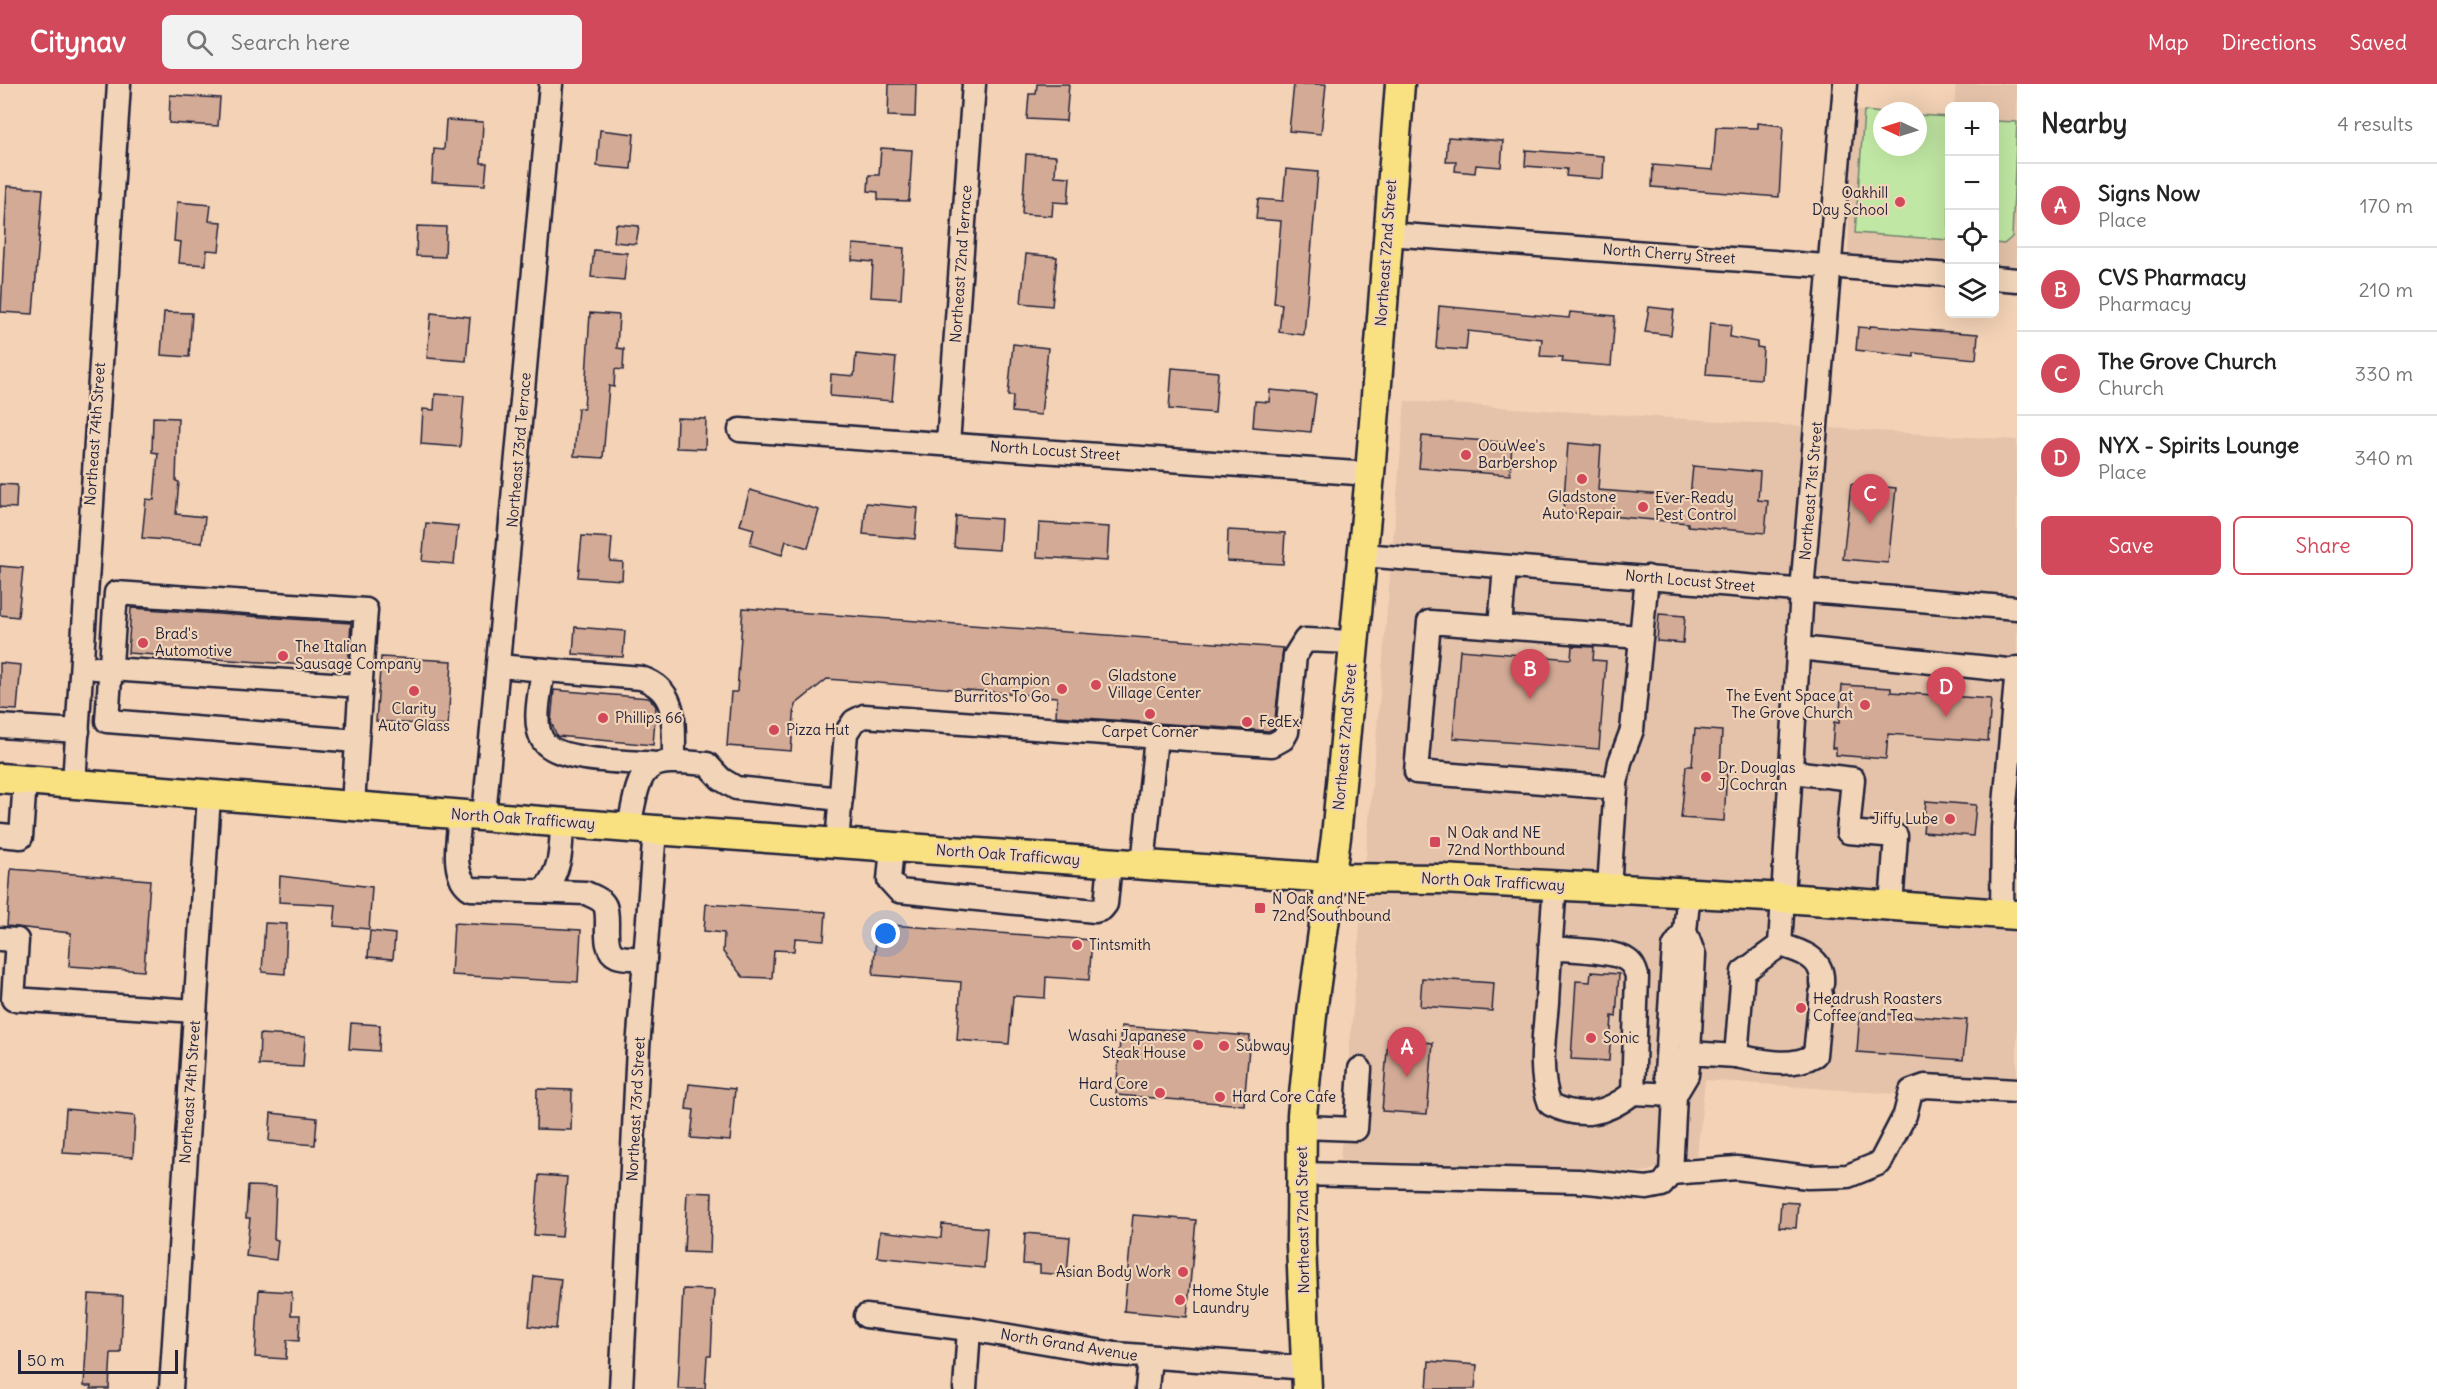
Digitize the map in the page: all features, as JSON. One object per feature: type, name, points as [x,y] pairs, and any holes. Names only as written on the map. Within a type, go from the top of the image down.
[{"type":"main road","name":"Northeast 72nd Street","points":[[1307,1378],[1301,1243],[1302,1127],[1312,1005],[1330,878],[1363,555],[1400,84]]},
{"type":"main road","name":"North Oak Trafficway","points":[[13,779],[209,796],[1330,878],[1442,879],[1689,892],[2009,915]]},
{"type":"street","name":"Northeast 74th Street","points":[[74,783],[119,84]]},
{"type":"street","name":"Northeast 73rd Terrace","points":[[543,891],[471,889],[464,884],[458,872],[472,815],[498,666],[551,84]]},
{"type":"street","name":"Northeast 72nd Terrace","points":[[948,444],[975,84]]},
{"type":"street","name":"Northeast 71st Street","points":[[1780,945],[1785,898],[1802,591],[1845,84]]},
{"type":"street","name":"North Cherry Street","points":[[1388,234],[1945,274]]},
{"type":"street","points":[[1999,278],[2017,280]]},
{"type":"street","name":"North Locust Street","points":[[740,430],[1370,474]]},
{"type":"street","name":"North Locust Street","points":[[1363,555],[2017,608]]},
{"type":"street","points":[[1500,627],[1504,567]]},
{"type":"street","points":[[1609,888],[1616,788],[1620,762],[1632,730],[1647,577]]},
{"type":"street","points":[[353,806],[366,610],[116,593],[107,721],[357,741]]},
{"type":"street","points":[[1616,788],[1416,772],[1429,622],[1641,637]]},
{"type":"street","points":[[837,843],[846,733],[854,722],[864,716],[1272,745],[1283,739],[1287,732],[1295,656],[1300,646],[1305,640],[1353,642]]},
{"type":"street","points":[[1799,648],[2017,670],[2009,915]]},
{"type":"street","points":[[498,666],[641,678],[656,683],[668,696],[672,714],[665,762]]},
{"type":"street","points":[[81,667],[361,686]]},
{"type":"street","points":[[543,670],[538,721],[541,739],[552,751],[568,756],[707,764],[721,779],[736,788],[841,799]]},
{"type":"street","points":[[0,726],[78,731]]},
{"type":"street","points":[[1143,865],[1156,737]]},
{"type":"street","name":"Northeast 73rd Street","points":[[621,1389],[645,958],[639,778],[665,762]]},
{"type":"street","points":[[1792,772],[1852,779],[1848,832],[1896,836],[1891,906]]},
{"type":"street","points":[[0,835],[21,837],[13,779]]},
{"type":"street","name":"Northeast 74th Street","points":[[171,1389],[209,796]]},
{"type":"street","points":[[543,891],[554,879],[560,866],[562,822]]},
{"type":"street","points":[[892,847],[889,880],[899,891],[1095,911],[1102,909],[1106,904],[1110,863]]},
{"type":"street","points":[[1555,885],[1543,1058],[1543,1087],[1550,1104],[1565,1112],[1594,1114],[1615,1107],[1633,1093],[1675,1095]]},
{"type":"street","points":[[543,891],[586,893],[600,900],[606,907],[608,943],[612,952],[617,956],[645,958]]},
{"type":"street","points":[[1675,1095],[1687,1075],[1689,1053],[1694,955],[1685,931],[1689,892]]},
{"type":"street","points":[[1301,1174],[1578,1182],[1647,1188],[1662,1185],[1671,1173],[1675,1095],[1666,1074],[1674,947],[1685,931]]},
{"type":"street","points":[[0,939],[17,940],[13,999],[195,1011]]},
{"type":"street","points":[[1689,1053],[1736,1056],[1788,1064],[1805,1061],[1815,1055],[1822,988],[1822,970],[1816,962],[1799,950],[1780,945],[1743,972],[1736,1056]]},
{"type":"street","points":[[1550,948],[1615,956],[1626,959],[1634,966],[1637,976],[1633,1093]]},
{"type":"street","points":[[1302,1127],[1356,1129],[1360,1070]]},
{"type":"street","points":[[1671,1173],[1737,1168],[1808,1178],[1848,1176],[1880,1163],[1905,1115],[1911,1091],[1925,1086],[2017,1091]]},
{"type":"street","name":"North Grand Avenue","points":[[866,1316],[969,1329],[1115,1354],[1307,1378]]},
{"type":"street","points":[[965,1389],[969,1329]]},
{"type":"street","points":[[1147,1389],[1150,1357]]},
{"type":"shaded area","points":[[1956,84],[2017,84],[2017,270],[1999,268],[1999,102],[1954,102]]},
{"type":"shaded area","name":"Oakhill Day School","points":[[1852,110],[1873,112],[1873,156],[1927,156],[1927,116],[1945,117],[1945,264],[1848,257]]},
{"type":"shaded area","points":[[1405,401],[2017,440],[2017,1103],[1705,1080],[1697,1156],[1645,1172],[1340,1160]]},
{"type":"green space","name":"Oakhill Day School","points":[[1864,111],[1873,112],[1873,156],[1927,156],[1927,116],[1945,117],[1945,240],[1855,233]]},
{"type":"green space","points":[[1999,121],[2017,122],[2012,237],[2004,244],[1999,243]]},
{"type":"building","points":[[889,84],[916,84],[915,117],[888,116]]},
{"type":"building","points":[[1037,84],[1069,84],[1066,121],[1027,119],[1029,94],[1036,94]]},
{"type":"building","points":[[1294,84],[1326,84],[1321,134],[1289,131]]},
{"type":"building","points":[[170,95],[220,98],[218,126],[169,123]]},
{"type":"building","points":[[446,120],[483,122],[481,163],[487,163],[485,185],[432,182],[434,149],[444,150]]},
{"type":"building","points":[[1758,123],[1783,126],[1779,197],[1652,187],[1653,165],[1713,170],[1716,127],[1758,128]]},
{"type":"building","points":[[600,130],[634,134],[631,169],[597,166]]},
{"type":"building","points":[[1448,137],[1503,141],[1501,167],[1476,165],[1475,173],[1455,171],[1456,162],[1446,162]]},
{"type":"building","points":[[881,148],[912,150],[909,201],[878,200],[878,192],[868,191],[869,175],[879,175]]},
{"type":"building","points":[[1526,150],[1604,156],[1603,179],[1566,176],[1567,169],[1525,166]]},
{"type":"building","points":[[1026,154],[1056,156],[1055,176],[1070,177],[1068,203],[1053,202],[1052,216],[1022,214]]},
{"type":"building","points":[[1286,169],[1318,172],[1304,335],[1279,332],[1282,304],[1274,303],[1281,221],[1256,219],[1258,199],[1283,201]]},
{"type":"building","points":[[7,186],[43,189],[33,314],[1,312]]},
{"type":"building","points":[[177,202],[211,205],[209,221],[222,222],[219,251],[207,250],[206,265],[179,263],[181,242],[174,241]]},
{"type":"building","points":[[616,224],[639,226],[636,244],[614,242]]},
{"type":"building","points":[[417,226],[446,227],[445,257],[416,256]]},
{"type":"building","points":[[853,244],[904,248],[901,299],[871,297],[873,262],[852,260]]},
{"type":"building","points":[[594,250],[627,253],[624,280],[591,277]]},
{"type":"building","points":[[1026,254],[1057,257],[1052,306],[1021,303]]},
{"type":"building","points":[[1439,306],[1569,318],[1570,312],[1615,316],[1611,366],[1562,362],[1563,357],[1540,356],[1542,339],[1468,331],[1466,350],[1436,348]]},
{"type":"building","points":[[1649,307],[1674,310],[1671,335],[1645,332]]},
{"type":"building","points":[[164,312],[192,313],[189,357],[161,355]]},
{"type":"building","points":[[431,313],[470,317],[466,361],[427,358]]},
{"type":"building","points":[[590,313],[619,315],[617,348],[624,349],[623,370],[615,369],[614,387],[609,386],[603,458],[574,456],[578,408],[584,409]]},
{"type":"building","points":[[1710,323],[1731,325],[1730,337],[1757,342],[1757,347],[1763,348],[1761,379],[1706,375]]},
{"type":"building","points":[[1870,326],[1978,334],[1976,359],[1914,353],[1914,357],[1856,350],[1858,327],[1870,328]]},
{"type":"building","points":[[1013,344],[1048,348],[1041,415],[1012,412],[1013,396],[1008,396]]},
{"type":"building","points":[[856,354],[896,358],[892,401],[830,396],[831,374],[854,376]]},
{"type":"building","points":[[1172,368],[1218,372],[1215,413],[1169,409]]},
{"type":"building","points":[[1270,390],[1316,394],[1311,432],[1253,427],[1255,401],[1269,402]]},
{"type":"building","points":[[435,394],[464,396],[460,447],[421,444],[423,409],[434,410]]},
{"type":"building","points":[[153,417],[178,418],[176,481],[179,482],[176,514],[205,517],[202,543],[142,538],[146,499],[154,500],[158,453],[152,452]]},
{"type":"building","points":[[677,418],[706,419],[705,449],[676,448]]},
{"type":"building","name":"OouWee's Barbershop","points":[[1422,436],[1512,443],[1510,475],[1419,468]]},
{"type":"building","points":[[1568,443],[1601,446],[1598,490],[1690,497],[1693,466],[1760,472],[1758,500],[1768,501],[1765,533],[1688,526],[1688,523],[1563,512]]},
{"type":"building","points":[[0,484],[17,485],[16,508],[0,507]]},
{"type":"building","points":[[1851,484],[1896,488],[1888,563],[1843,559]]},
{"type":"building","points":[[750,490],[819,510],[808,548],[786,541],[782,555],[750,545],[754,529],[740,525]]},
{"type":"building","points":[[866,503],[918,508],[915,539],[863,534]]},
{"type":"building","points":[[956,516],[1001,519],[999,550],[954,547]]},
{"type":"building","points":[[426,523],[458,526],[454,564],[422,561]]},
{"type":"building","points":[[1039,523],[1109,527],[1107,561],[1037,557]]},
{"type":"building","points":[[1228,530],[1285,533],[1283,564],[1227,561]]},
{"type":"building","points":[[582,536],[612,538],[610,561],[623,562],[622,580],[578,577]]},
{"type":"building","points":[[0,566],[23,568],[18,617],[0,615]]},
{"type":"building","points":[[131,608],[351,623],[348,668],[128,653]]},
{"type":"building","name":"Gladstone Village Center","points":[[743,608],[1283,648],[1274,728],[1269,731],[1056,716],[1057,697],[827,679],[795,705],[791,751],[727,746],[731,692],[737,692]]},
{"type":"building","points":[[1659,614],[1685,616],[1683,643],[1657,641]]},
{"type":"building","points":[[575,627],[625,631],[623,657],[573,654]]},
{"type":"building","points":[[1572,646],[1594,647],[1593,660],[1606,661],[1599,749],[1453,738],[1460,650],[1571,659]]},
{"type":"building","name":"Clarity Auto Glass","points":[[381,657],[452,661],[448,726],[376,721]]},
{"type":"building","points":[[0,663],[21,665],[17,710],[0,709]]},
{"type":"building","points":[[1842,685],[1891,688],[1891,692],[1991,699],[1988,741],[1888,734],[1886,759],[1836,755],[1836,748],[1832,748],[1834,722],[1839,723]]},
{"type":"building","name":"Phillips 66","points":[[554,690],[649,698],[656,706],[653,745],[557,736],[551,722]]},
{"type":"building","name":"Dr. Douglas J Cochran","points":[[1695,729],[1722,731],[1720,768],[1727,769],[1724,821],[1681,818],[1686,766],[1692,766]]},
{"type":"building","name":"Jiffy Lube","points":[[1926,801],[1976,805],[1973,836],[1923,832]]},
{"type":"building","points":[[11,869],[150,880],[144,971],[69,966],[71,933],[7,926]]},
{"type":"building","points":[[280,876],[372,887],[369,929],[334,926],[336,905],[279,902]]},
{"type":"building","points":[[706,904],[826,912],[824,940],[795,938],[794,951],[774,950],[772,978],[743,977],[723,952],[724,933],[704,931]]},
{"type":"building","points":[[265,923],[287,924],[285,974],[262,972]]},
{"type":"building","points":[[454,923],[581,930],[578,982],[451,975]]},
{"type":"building","points":[[877,924],[1092,940],[1089,980],[1046,977],[1045,998],[1013,996],[1009,1044],[957,1040],[961,982],[873,975]]},
{"type":"building","points":[[370,931],[395,934],[393,959],[368,957]]},
{"type":"building","name":"Sonic","points":[[1591,972],[1619,974],[1616,1017],[1612,1016],[1609,1061],[1571,1059],[1576,981],[1590,982]]},
{"type":"building","points":[[1422,978],[1494,983],[1492,1011],[1420,1006]]},
{"type":"building","points":[[1860,1012],[1967,1020],[1963,1060],[1857,1052]]},
{"type":"building","points":[[351,1023],[380,1025],[379,1051],[349,1049]]},
{"type":"building","points":[[1121,1026],[1250,1036],[1244,1105],[1116,1095]]},
{"type":"building","points":[[260,1034],[305,1037],[303,1067],[259,1065]]},
{"type":"building","points":[[1388,1039],[1433,1043],[1427,1114],[1382,1111]]},
{"type":"building","points":[[689,1084],[735,1089],[730,1141],[691,1138],[694,1110],[686,1109]]},
{"type":"building","points":[[537,1089],[572,1090],[571,1130],[536,1129]]},
{"type":"building","points":[[66,1109],[135,1116],[133,1157],[63,1153]]},
{"type":"building","points":[[271,1113],[317,1118],[315,1145],[269,1141]]},
{"type":"building","points":[[539,1175],[567,1177],[562,1237],[534,1235]]},
{"type":"building","points":[[248,1186],[276,1187],[274,1239],[278,1240],[276,1260],[246,1256],[250,1218],[246,1218]]},
{"type":"building","points":[[687,1192],[712,1193],[710,1253],[684,1252]]},
{"type":"building","points":[[1781,1202],[1798,1203],[1796,1228],[1779,1227]]},
{"type":"building","points":[[1133,1215],[1196,1220],[1187,1317],[1124,1311]]},
{"type":"building","points":[[942,1224],[987,1228],[984,1268],[877,1257],[880,1231],[941,1238]]},
{"type":"building","points":[[1025,1233],[1070,1237],[1067,1275],[1040,1273],[1040,1265],[1023,1264]]},
{"type":"building","points":[[534,1276],[561,1279],[556,1329],[529,1326]]},
{"type":"building","points":[[683,1289],[714,1290],[711,1356],[707,1356],[705,1389],[678,1389]]},
{"type":"building","points":[[259,1290],[292,1292],[291,1315],[300,1315],[299,1341],[287,1340],[286,1359],[255,1357]]},
{"type":"building","points":[[89,1294],[123,1296],[121,1353],[111,1353],[109,1389],[91,1389],[91,1386],[84,1386]]},
{"type":"building","points":[[1429,1361],[1477,1365],[1475,1389],[1427,1389]]},
{"type":"place","name":"Oakhill Day School","points":[[1900,202]]},
{"type":"place","name":"OouWee's Barbershop","points":[[1466,455]]},
{"type":"place","name":"Gladstone Auto Repair","points":[[1582,479]]},
{"type":"place","name":"Ever-Ready Pest Control","points":[[1643,507]]},
{"type":"place","name":"The Grove Church","points":[[1870,524]]},
{"type":"place","name":"Brad's Automotive","points":[[143,643]]},
{"type":"place","name":"The Italian Sausage Company","points":[[283,656]]},
{"type":"place","name":"Gladstone Village Center","points":[[1096,685]]},
{"type":"place","name":"Champion Burritos To Go","points":[[1062,689]]},
{"type":"place","name":"Clarity Auto Glass","points":[[414,691]]},
{"type":"place","name":"CVS Pharmacy","points":[[1530,699]]},
{"type":"place","name":"The Event Space at The Grove Church","points":[[1865,705]]},
{"type":"place","name":"Carpet Corner","points":[[1150,714]]},
{"type":"place","name":"NYX - Spirits Lounge","points":[[1946,717]]},
{"type":"place","name":"Phillips 66","points":[[603,718]]},
{"type":"place","name":"FedEx","points":[[1247,722]]},
{"type":"place","name":"Pizza Hut","points":[[774,730]]},
{"type":"place","name":"Dr. Douglas J Cochran","points":[[1706,777]]},
{"type":"place","name":"Jiffy Lube","points":[[1950,819]]},
{"type":"place","name":"N Oak and NE 72nd Northbound","points":[[1435,842]]},
{"type":"place","name":"N Oak and NE 72nd Southbound","points":[[1260,908]]},
{"type":"place","name":"Tintsmith","points":[[1077,945]]},
{"type":"place","name":"Headrush Roasters Coffee and Tea","points":[[1801,1008]]},
{"type":"place","name":"Sonic","points":[[1591,1038]]},
{"type":"place","name":"Wasahi Japanese Steak House","points":[[1198,1045]]},
{"type":"place","name":"Subway","points":[[1224,1046]]},
{"type":"place","name":"Signs Now","points":[[1407,1077]]},
{"type":"place","name":"Hard Core Customs","points":[[1160,1093]]},
{"type":"place","name":"Hard Core Cafe","points":[[1220,1097]]},
{"type":"place","name":"Asian Body Work","points":[[1183,1272]]},
{"type":"place","name":"Home Style Laundry","points":[[1180,1300]]}]
